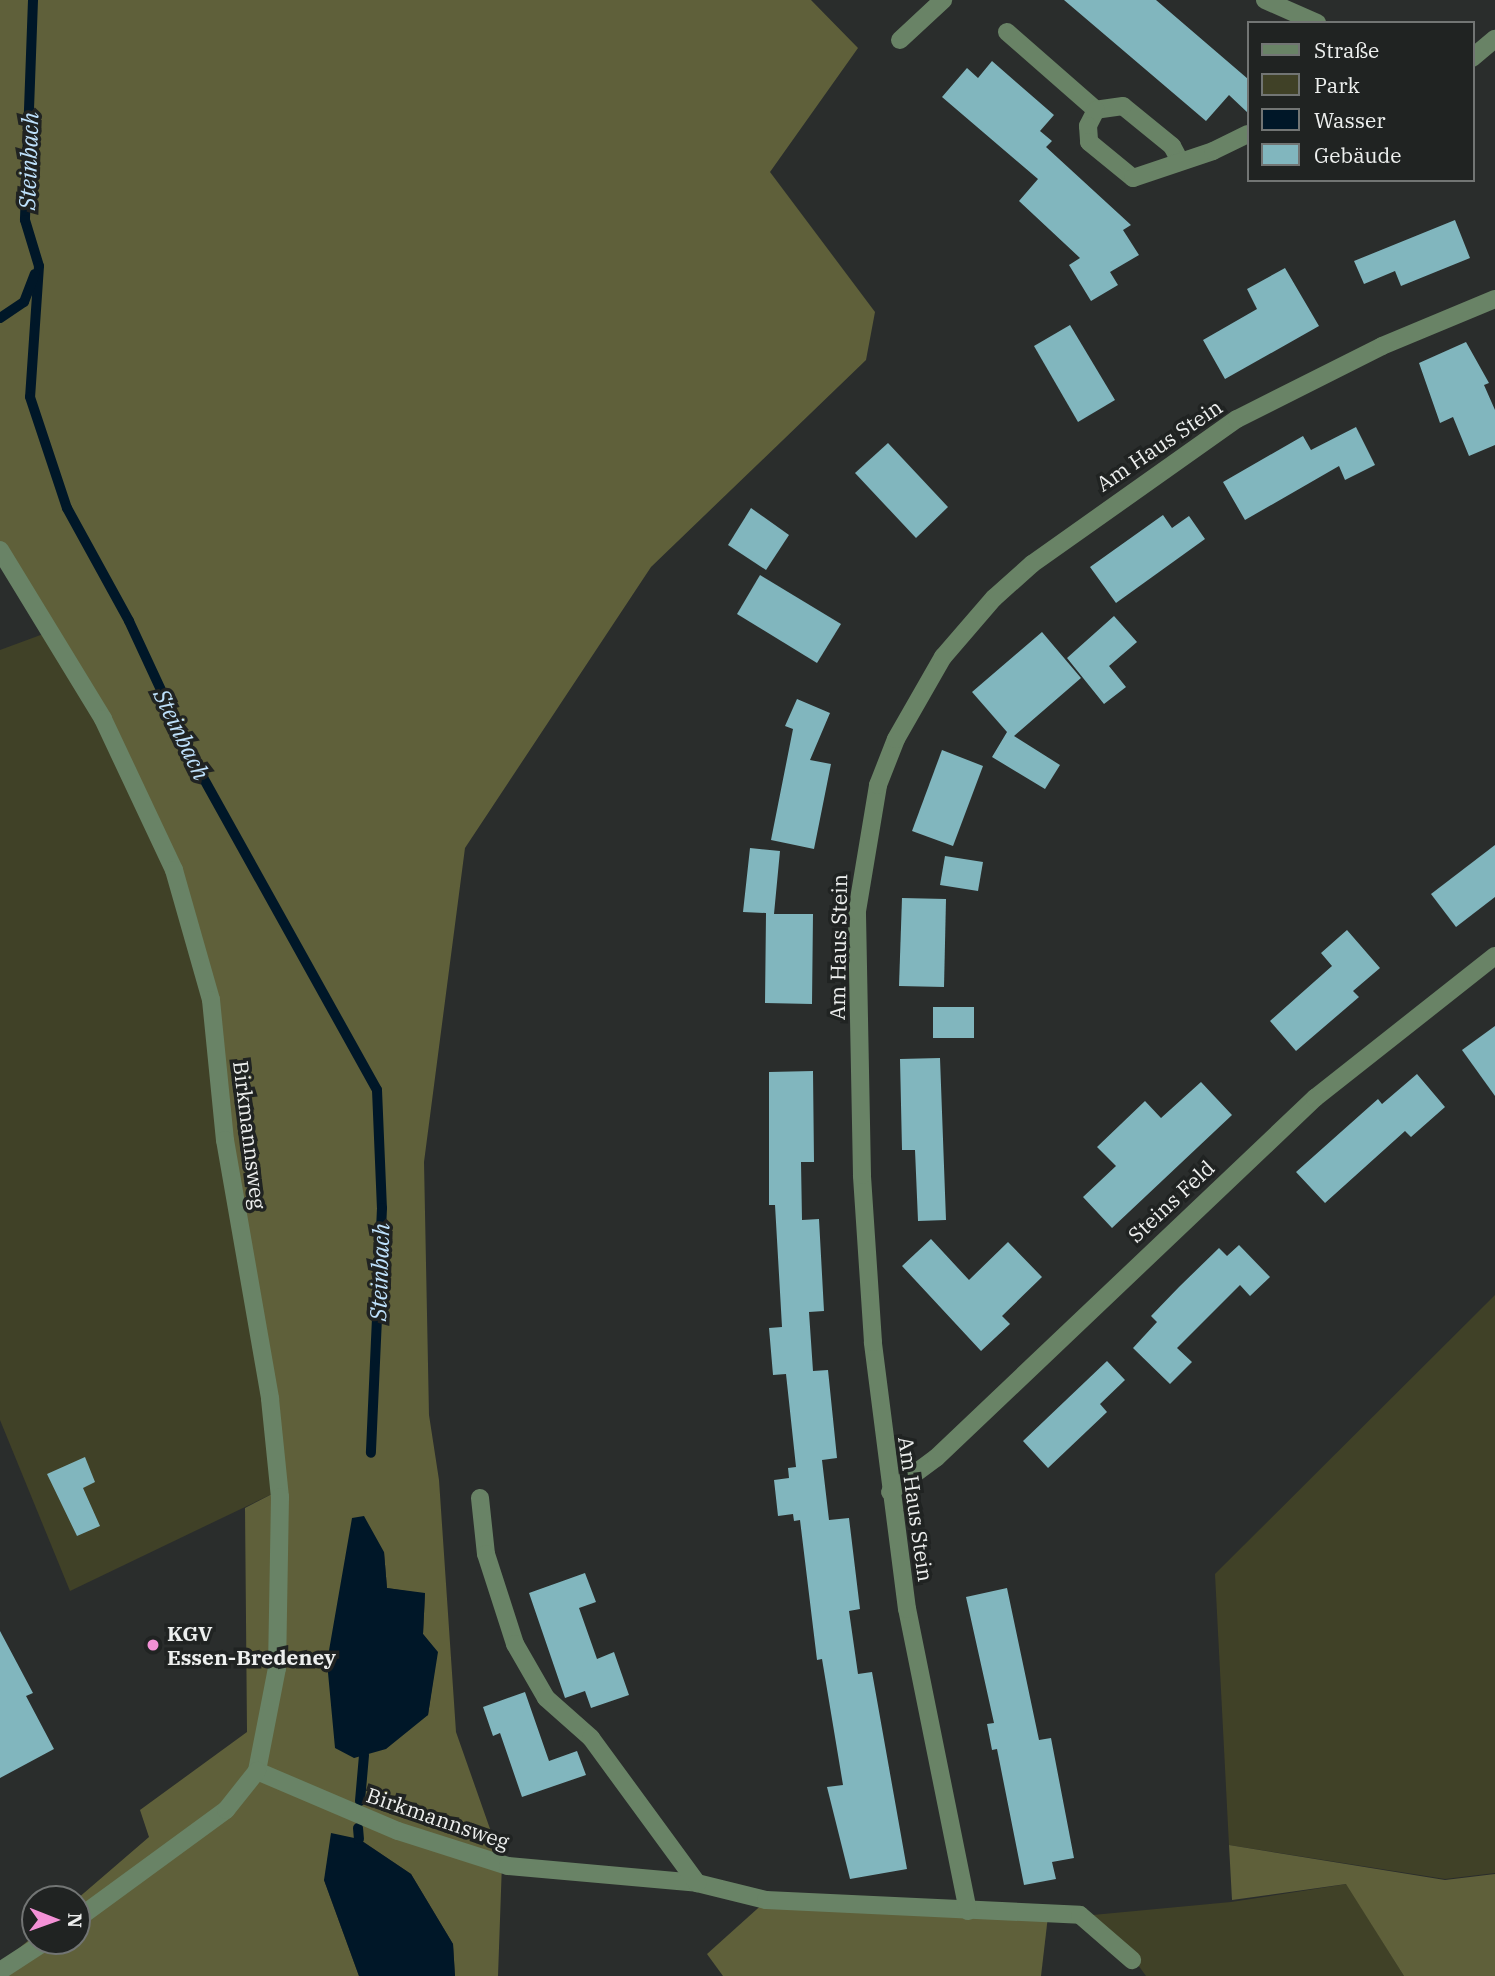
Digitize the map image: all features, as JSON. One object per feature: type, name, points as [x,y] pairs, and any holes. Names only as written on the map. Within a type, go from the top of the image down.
[{"type":"street","points":[[900,40],[943,0]]},
{"type":"street","points":[[1265,0],[1312,21]]},
{"type":"street","points":[[1007,32],[1096,110],[1123,106],[1172,146],[1180,161]]},
{"type":"street","points":[[1474,58],[1495,39]]},
{"type":"street","points":[[1096,110],[1088,126],[1090,142],[1133,178],[1246,135]]},
{"type":"street","name":"Am Haus Stein","points":[[968,1911],[907,1609],[890,1492],[862,1175],[857,911],[864,844],[896,739],[943,657],[994,598],[1120,496],[1237,419],[1382,346],[1495,299]]},
{"type":"street","name":"Birkmannsweg","points":[[0,551],[109,732],[173,870],[211,1000],[225,1140],[270,1399],[280,1497],[277,1668],[257,1771],[226,1810],[91,1909]]},
{"type":"street","name":"Steins Feld","points":[[890,1492],[936,1458],[1315,1098],[1495,956]]},
{"type":"street","points":[[480,1498],[486,1554],[515,1644],[546,1698],[591,1738],[697,1883]]},
{"type":"street","name":"Birkmannsweg","points":[[257,1771],[398,1832],[508,1866],[697,1883],[766,1900],[1080,1915],[1132,1960]]},
{"type":"street","points":[[0,1971],[25,1955]]},
{"type":"green space","points":[[0,0],[811,0],[858,48],[770,172],[875,312],[866,360],[651,567],[465,848],[424,1162],[429,1415],[439,1480],[456,1732],[502,1863],[498,1976],[455,1976],[453,1944],[411,1874],[359,1839],[324,1880],[359,1976],[0,1976],[0,1964],[21,1947],[21,1955],[91,1955],[91,1887],[149,1837],[140,1810],[247,1732],[245,1508],[274,1493],[215,998],[175,870],[103,718],[0,554]],"holes":[[[384,1552],[387,1588],[425,1594],[423,1634],[437,1652],[428,1715],[354,1758]]]},
{"type":"green space","points":[[46,633],[101,719],[160,845],[209,1000],[274,1493],[70,1591],[0,1420],[0,650]]},
{"type":"green space","points":[[1495,1295],[1495,1873],[1445,1879],[1229,1845],[1215,1574]]},
{"type":"green space","points":[[1229,1845],[1445,1880],[1495,1874],[1495,1976],[1404,1976],[1346,1884],[1232,1900]]},
{"type":"green space","points":[[1347,1884],[1404,1976],[1146,1976],[1133,1958],[1082,1916],[1231,1902]]},
{"type":"green space","points":[[766,1901],[1048,1916],[1041,1976],[723,1976],[707,1954]]},
{"type":"water","points":[[364,1516],[384,1552],[387,1588],[425,1593],[423,1634],[438,1652],[428,1715],[386,1749],[354,1758],[335,1748],[327,1662],[352,1518]]},
{"type":"water","points":[[331,1833],[359,1839],[411,1874],[453,1944],[455,1976],[359,1976],[324,1880]]},
{"type":"building","points":[[1064,0],[1156,0],[1246,77],[1246,111],[1229,95],[1206,121]]},
{"type":"building","points":[[992,61],[1054,115],[1040,131],[1052,141],[1046,147],[1131,225],[1123,230],[1139,255],[1110,272],[1118,285],[1091,301],[1069,265],[1080,258],[1019,201],[1038,179],[942,97],[967,68],[978,78]]},
{"type":"building","points":[[1455,220],[1470,258],[1401,286],[1395,271],[1364,284],[1354,261]]},
{"type":"building","points":[[1285,268],[1319,326],[1225,379],[1203,340],[1257,309],[1247,289]]},
{"type":"building","points":[[1070,325],[1115,400],[1078,422],[1034,346]]},
{"type":"building","points":[[1466,342],[1489,383],[1484,385],[1495,410],[1495,445],[1469,456],[1453,417],[1440,423],[1419,363]]},
{"type":"building","points":[[1356,427],[1375,465],[1345,480],[1339,466],[1245,520],[1223,482],[1303,436],[1311,450]]},
{"type":"building","points":[[888,443],[948,507],[916,538],[855,473]]},
{"type":"building","points":[[751,508],[789,535],[766,570],[728,545]]},
{"type":"building","points":[[1163,515],[1172,528],[1189,516],[1205,539],[1116,603],[1090,567]]},
{"type":"building","points":[[760,575],[841,624],[817,663],[737,614]]},
{"type":"building","points":[[1114,616],[1137,642],[1109,666],[1126,687],[1104,704],[1067,658]]},
{"type":"building","points":[[1042,632],[1081,678],[1014,736],[1060,765],[1045,789],[992,757],[1007,732],[972,692]]},
{"type":"building","points":[[797,699],[830,713],[810,760],[831,764],[814,849],[771,840],[793,729],[785,726]]},
{"type":"building","points":[[942,750],[983,766],[953,846],[912,831]]},
{"type":"building","points":[[1495,845],[1495,897],[1456,927],[1431,894]]},
{"type":"building","points":[[750,848],[780,851],[774,914],[813,914],[812,1004],[765,1003],[766,913],[743,912]]},
{"type":"building","points":[[945,856],[983,862],[978,891],[940,885]]},
{"type":"building","points":[[902,898],[946,899],[944,987],[899,986]]},
{"type":"building","points":[[1347,930],[1380,968],[1353,991],[1359,997],[1296,1051],[1270,1021],[1332,966],[1321,953]]},
{"type":"building","points":[[933,1007],[974,1007],[974,1038],[933,1038]]},
{"type":"building","points":[[1495,1026],[1495,1096],[1462,1050]]},
{"type":"building","points":[[940,1058],[946,1220],[918,1221],[915,1150],[902,1150],[900,1059]]},
{"type":"building","points":[[813,1071],[814,1162],[801,1162],[802,1220],[819,1219],[824,1311],[809,1312],[813,1371],[828,1370],[837,1458],[822,1460],[829,1520],[849,1518],[860,1609],[849,1611],[858,1674],[872,1672],[907,1869],[850,1879],[827,1787],[843,1785],[822,1659],[817,1660],[800,1520],[794,1521],[793,1514],[778,1516],[774,1480],[789,1478],[788,1468],[796,1467],[786,1374],[773,1375],[769,1328],[782,1327],[775,1205],[769,1205],[769,1072]]},
{"type":"building","points":[[1417,1074],[1445,1107],[1411,1137],[1405,1131],[1325,1203],[1296,1172],[1378,1099],[1382,1104]]},
{"type":"building","points":[[1201,1082],[1232,1115],[1112,1228],[1083,1197],[1116,1166],[1097,1147],[1145,1101],[1161,1118]]},
{"type":"building","points":[[931,1239],[969,1280],[1008,1242],[1042,1277],[1002,1316],[1010,1324],[981,1351],[902,1266]]},
{"type":"building","points":[[1239,1245],[1270,1277],[1250,1296],[1240,1285],[1177,1348],[1192,1362],[1170,1384],[1133,1348],[1157,1322],[1151,1316],[1219,1248],[1227,1256]]},
{"type":"building","points":[[1107,1361],[1125,1380],[1100,1404],[1107,1412],[1048,1468],[1023,1441]]},
{"type":"building","points":[[85,1457],[95,1482],[83,1488],[100,1526],[77,1536],[47,1474]]},
{"type":"building","points":[[585,1573],[596,1602],[579,1608],[597,1659],[614,1652],[629,1695],[591,1708],[585,1691],[565,1698],[529,1593]]},
{"type":"building","points":[[1007,1588],[1039,1740],[1051,1738],[1074,1858],[1052,1862],[1056,1879],[1024,1885],[997,1749],[992,1750],[987,1724],[994,1723],[966,1597]]},
{"type":"building","points":[[0,1631],[33,1693],[26,1696],[54,1749],[0,1778]]},
{"type":"building","points":[[525,1692],[549,1761],[577,1751],[586,1775],[522,1797],[500,1733],[493,1736],[483,1707]]},
{"type":"waterway","name":"Steinbach","points":[[33,0],[25,220],[39,266],[30,397],[67,508],[129,621],[195,763],[377,1090],[382,1208],[371,1453]]},
{"type":"waterway","points":[[0,318],[24,302],[35,274]]},
{"type":"waterway","points":[[360,1801],[364,1755]]},
{"type":"waterway","points":[[358,1828],[359,1839]]},
{"type":"place","name":"KGV Essen-Bredeney","points":[[153,1645]]}]
